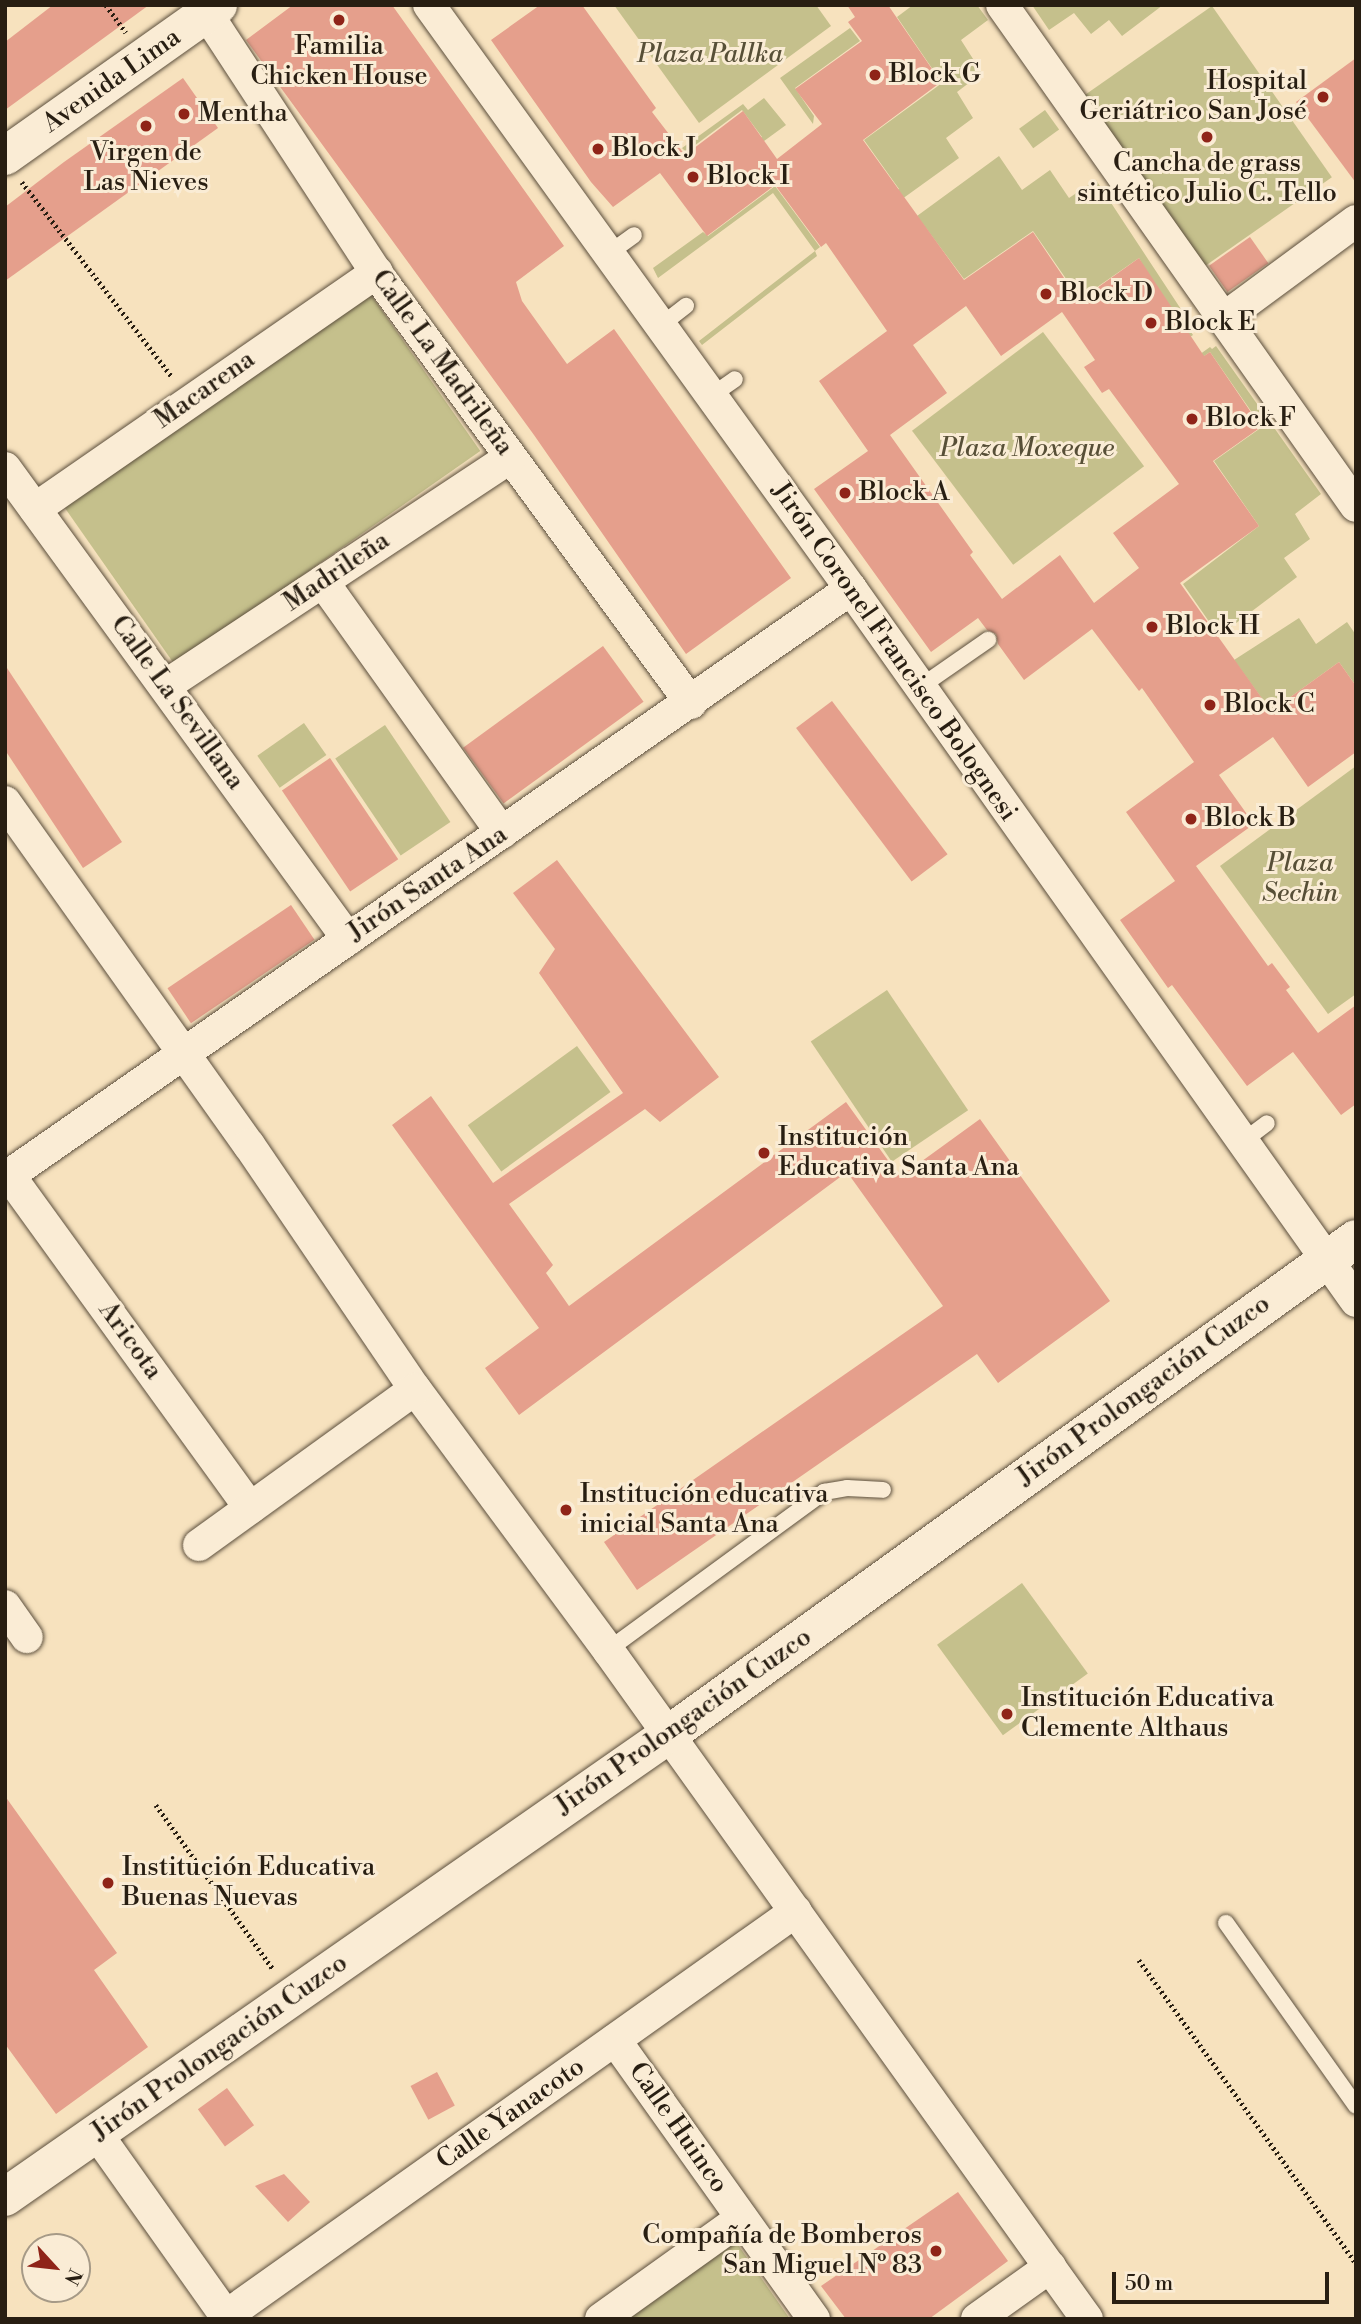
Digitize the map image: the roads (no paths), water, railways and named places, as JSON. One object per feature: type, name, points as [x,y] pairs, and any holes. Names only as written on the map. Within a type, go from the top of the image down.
[{"type":"street","name":"Jirón Coronel Francisco Bolognesi","points":[[429,5],[660,326],[723,388],[851,589],[1242,1142],[1341,1249],[1356,1301]]},
{"type":"street","points":[[1002,5],[1356,506]]},
{"type":"street","name":"Avenida Lima","points":[[13,168],[213,10]]},
{"type":"street","name":"Calle La Madrileña","points":[[213,10],[377,272],[691,703]]},
{"type":"street","points":[[1223,319],[1356,221]]},
{"type":"street","name":"Macarena","points":[[35,509],[377,272]]},
{"type":"street","name":"Madrileña","points":[[165,686],[510,458]]},
{"type":"street","name":"Calle La Sevillana","points":[[5,468],[348,939]]},
{"type":"street","points":[[323,582],[502,833]]},
{"type":"street","name":"Jirón Santa Ana","points":[[7,1177],[851,589]]},
{"type":"street","points":[[5,802],[184,1055],[415,1390],[608,1650],[1087,2319]]},
{"type":"street","name":"Aricota","points":[[7,1177],[250,1508]]},
{"type":"street","name":"Jirón Prolongación Cuzco","points":[[5,2197],[668,1735],[1341,1249]]},
{"type":"street","points":[[199,1545],[415,1390]]},
{"type":"street","points":[[5,1606],[27,1637]]},
{"type":"street","name":"Calle Yanacoto","points":[[227,2317],[796,1911]]},
{"type":"street","name":"Calle Huinco","points":[[615,2040],[814,2319]]},
{"type":"street","points":[[97,2134],[227,2317]]},
{"type":"street","points":[[601,2319],[743,2218]]},
{"type":"street","points":[[977,2319],[1050,2267]]},
{"type":"lane","points":[[608,254],[634,235]]},
{"type":"lane","points":[[660,326],[686,306]]},
{"type":"lane","points":[[920,687],[988,640]]},
{"type":"lane","points":[[1242,1142],[1267,1123]]},
{"type":"lane","points":[[608,1650],[824,1492],[847,1488],[883,1490]]},
{"type":"lane","points":[[1226,1923],[1356,2106]]},
{"type":"place","name":"Familia Chicken House","points":[[339,20]]},
{"type":"place","name":"Block G","points":[[875,75]]},
{"type":"place","name":"Hospital Geriátrico San José","points":[[1323,97]]},
{"type":"place","name":"Mentha","points":[[184,114]]},
{"type":"place","name":"Virgen de Las Nieves","points":[[146,126]]},
{"type":"place","name":"Cancha de grass sintético Julio C. Tello","points":[[1207,137]]},
{"type":"place","name":"Block J","points":[[598,149]]},
{"type":"place","name":"Block I","points":[[693,177]]},
{"type":"place","name":"Block D","points":[[1046,294]]},
{"type":"place","name":"Block E","points":[[1151,323]]},
{"type":"place","name":"Block F","points":[[1192,419]]},
{"type":"place","name":"Block A","points":[[845,493]]},
{"type":"place","name":"Block H","points":[[1152,627]]},
{"type":"place","name":"Block C","points":[[1210,705]]},
{"type":"place","name":"Block B","points":[[1191,819]]},
{"type":"place","name":"Institución Educativa Santa Ana","points":[[764,1153]]},
{"type":"place","name":"Institución educativa inicial Santa Ana","points":[[566,1510]]},
{"type":"place","name":"Institución Educativa Clemente Althaus","points":[[1007,1714]]},
{"type":"place","name":"Institución Educativa Buenas Nuevas","points":[[108,1883]]},
{"type":"place","name":"Compañía de Bomberos San Miguel Nº 83","points":[[936,2251]]},
{"type":"park label","name":"Plaza Pallka","points":[[710,55]]},
{"type":"park label","name":"Plaza Moxeque","points":[[1027,449]]},
{"type":"park label","name":"Plaza Sechin","points":[[1300,879]]}]
